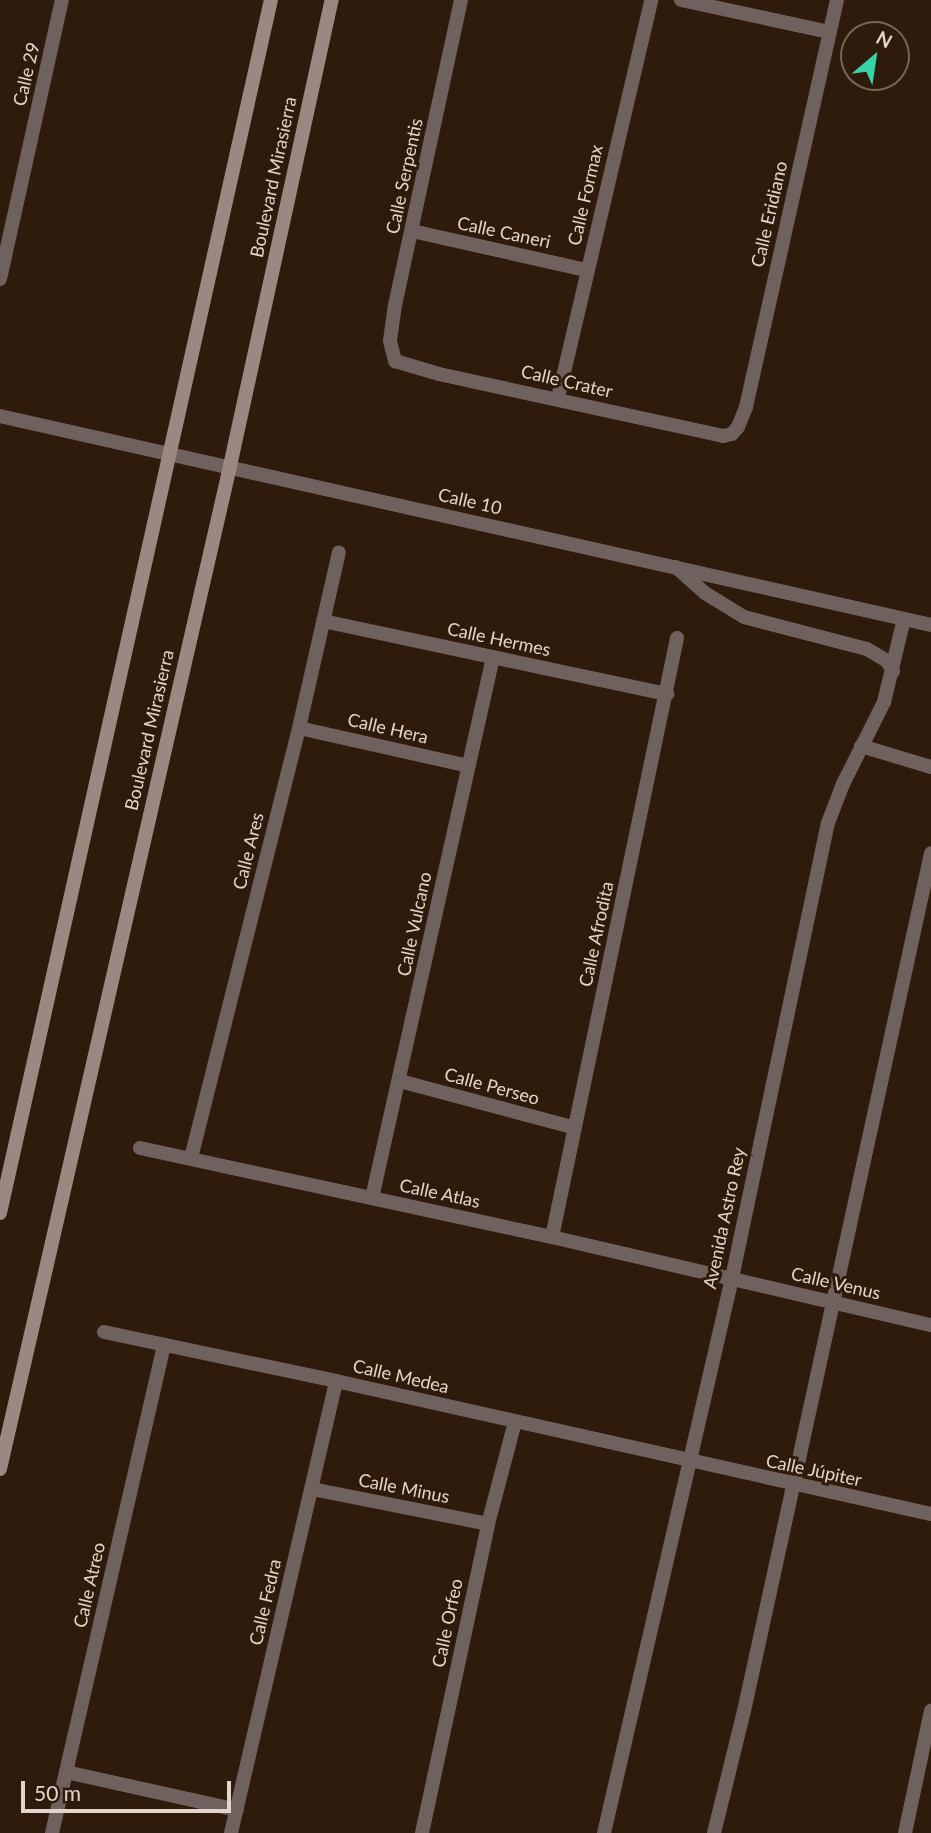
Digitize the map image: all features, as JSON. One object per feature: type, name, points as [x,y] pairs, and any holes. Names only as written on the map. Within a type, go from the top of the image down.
[{"type":"main road","points":[[0,1212],[271,0]]},
{"type":"main road","name":"Boulevard Mirasierra","points":[[0,1469],[230,466],[332,0]]},
{"type":"street","name":"Calle 29","points":[[0,279],[62,0]]},
{"type":"street","name":"Calle Serpentis","points":[[395,361],[390,341],[392,329],[461,0]]},
{"type":"street","name":"Calle Formax","points":[[558,398],[651,0]]},
{"type":"street","points":[[681,0],[829,32]]},
{"type":"street","name":"Calle Eridiano","points":[[732,434],[742,420],[746,407],[836,0]]},
{"type":"street","name":"Calle Caneri","points":[[412,231],[587,270]]},
{"type":"street","name":"Calle Crater","points":[[395,361],[712,435],[732,434]]},
{"type":"street","name":"Calle 10","points":[[0,416],[931,625]]},
{"type":"street","name":"Calle Ares","points":[[191,1158],[299,728],[339,552]]},
{"type":"street","points":[[675,566],[705,593],[744,617],[867,649],[887,661],[894,671]]},
{"type":"street","name":"Avenida Astro Rey","points":[[604,1833],[732,1278],[828,823],[861,746],[884,702],[894,671],[904,618]]},
{"type":"street","name":"Calle Hermes","points":[[323,621],[667,694]]},
{"type":"street","name":"Calle Afrodita","points":[[552,1237],[677,638]]},
{"type":"street","name":"Calle Vulcano","points":[[372,1198],[493,657]]},
{"type":"street","name":"Calle Hera","points":[[299,728],[468,766]]},
{"type":"street","points":[[861,746],[931,767]]},
{"type":"street","points":[[714,1833],[834,1303],[931,853]]},
{"type":"street","name":"Calle Perseo","points":[[400,1082],[575,1128]]},
{"type":"street","name":"Calle Atlas","points":[[140,1148],[732,1278]]},
{"type":"street","name":"Calle Venus","points":[[732,1278],[931,1325]]},
{"type":"street","name":"Calle Medea","points":[[104,1332],[336,1381],[689,1462]]},
{"type":"street","name":"Calle Atreo","points":[[52,1833],[164,1345]]},
{"type":"street","name":"Calle Fedra","points":[[231,1833],[336,1381]]},
{"type":"street","name":"Calle Orfeo","points":[[422,1833],[488,1524],[515,1422]]},
{"type":"street","name":"Calle Júpiter","points":[[689,1462],[931,1514]]},
{"type":"street","name":"Calle Minus","points":[[312,1489],[488,1524]]},
{"type":"street","points":[[905,1833],[931,1711]]},
{"type":"street","points":[[66,1772],[237,1810]]}]
